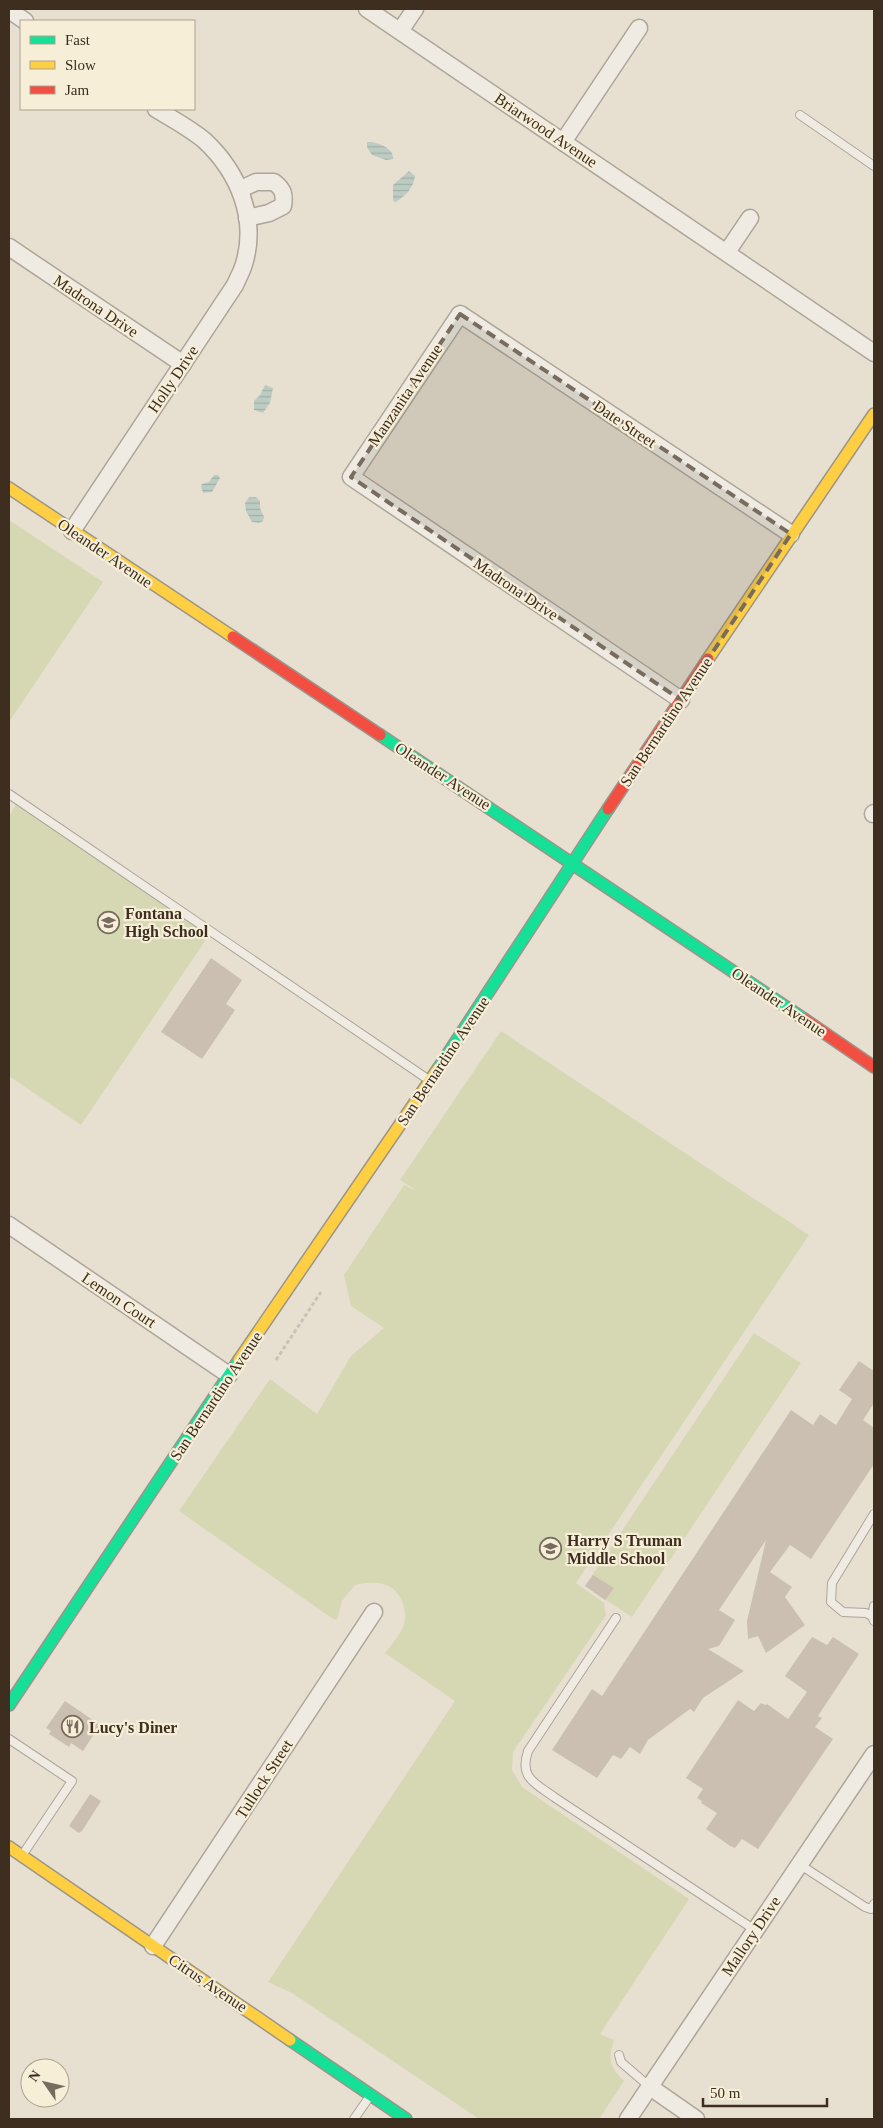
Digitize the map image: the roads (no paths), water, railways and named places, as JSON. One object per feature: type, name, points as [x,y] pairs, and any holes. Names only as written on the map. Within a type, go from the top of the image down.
[{"type":"main road","name":"San Bernardino Avenue","points":[[9,1705],[430,1081],[572,863],[791,534],[874,414]]},
{"type":"main road","name":"Oleander Avenue","points":[[9,488],[572,863],[874,1067]]},
{"type":"main road","name":"Citrus Avenue","points":[[9,1847],[406,2119]]},
{"type":"street","name":"Briarwood Avenue","points":[[367,9],[874,353]]},
{"type":"street","points":[[400,31],[415,9]]},
{"type":"street","points":[[9,10],[24,20]]},
{"type":"street","points":[[563,142],[639,28]]},
{"type":"street","name":"Holly Drive","points":[[72,531],[235,285],[244,263],[248,241],[241,189],[224,161],[204,140],[158,110]]},
{"type":"street","points":[[241,189],[265,180],[274,182],[282,188],[285,197],[283,206],[269,213],[246,218]]},
{"type":"street","points":[[727,252],[750,218]]},
{"type":"street","name":"Madrona Drive","points":[[9,247],[183,364]]},
{"type":"street","name":"Manzanita Avenue","points":[[351,477],[460,314]]},
{"type":"street","name":"Date Street","points":[[460,314],[791,534]]},
{"type":"street","name":"Madrona Drive","points":[[351,477],[681,700]]},
{"type":"street","name":"Lemon Court","points":[[9,1225],[230,1375]]},
{"type":"street","name":"Tullock Street","points":[[153,1946],[374,1612]]},
{"type":"street","name":"Mallory Drive","points":[[628,2119],[874,1754]]},
{"type":"street","points":[[650,2086],[696,2119]]},
{"type":"lane","points":[[800,115],[874,166]]},
{"type":"lane","points":[[9,794],[430,1081]]},
{"type":"lane","points":[[873,1619],[866,1612],[843,1612],[831,1602],[832,1583],[874,1514]]},
{"type":"lane","points":[[873,1619],[874,1606]]},
{"type":"lane","points":[[616,1618],[528,1751],[524,1761],[525,1770],[530,1780],[755,1930]]},
{"type":"lane","points":[[9,1739],[72,1781],[22,1856]]},
{"type":"lane","points":[[799,1864],[864,1907],[871,1909],[874,1904]]},
{"type":"lane","points":[[619,2055],[620,2062],[650,2086]]},
{"type":"lane","points":[[354,2119],[371,2095]]},
{"type":"place","name":"Fontana High School","points":[[109,922]]},
{"type":"place","name":"Harry S Truman Middle School","points":[[551,1549]]},
{"type":"place","name":"Lucy's Diner","points":[[73,1727]]}]
